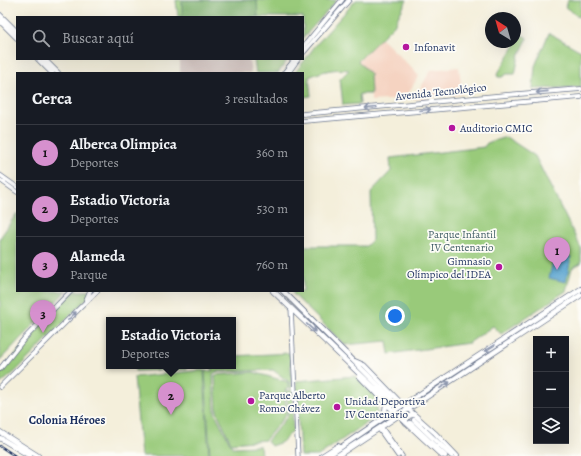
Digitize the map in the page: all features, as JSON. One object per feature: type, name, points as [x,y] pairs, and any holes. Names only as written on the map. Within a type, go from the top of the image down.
[{"type":"main road","points":[[304,46],[342,0]]},
{"type":"main road","points":[[304,52],[349,0]]},
{"type":"main road","points":[[0,15],[16,31]]},
{"type":"main road","points":[[0,21],[16,37]]},
{"type":"main road","points":[[39,60],[51,72]]},
{"type":"main road","points":[[45,60],[57,72]]},
{"type":"main road","points":[[287,72],[294,60]]},
{"type":"main road","points":[[287,72],[297,60]]},
{"type":"main road","name":"Avenida Tecnológico","points":[[304,114],[553,90],[581,89]]},
{"type":"main road","name":"Avenida Tecnológico","points":[[304,121],[581,97]]},
{"type":"main road","points":[[328,456],[368,428],[581,289]]},
{"type":"main road","points":[[0,369],[24,339],[70,292]]},
{"type":"main road","points":[[85,302],[90,292]]},
{"type":"main road","points":[[0,387],[96,292]]},
{"type":"main road","points":[[274,292],[353,364],[364,365],[407,409],[411,420],[442,456]]},
{"type":"main road","points":[[284,292],[353,364],[398,415],[435,433],[458,456]]},
{"type":"main road","points":[[338,456],[581,295]]},
{"type":"main road","points":[[388,402],[394,405],[397,399]]},
{"type":"main road","points":[[382,419],[388,402]]},
{"type":"main road","points":[[411,420],[445,456]]},
{"type":"main road","points":[[411,420],[452,456]]},
{"type":"main road","points":[[322,456],[361,430],[368,428]]},
{"type":"main road","points":[[0,432],[38,456]]},
{"type":"main road","points":[[0,438],[30,456]]},
{"type":"street","points":[[0,175],[16,186]]},
{"type":"street","points":[[0,180],[16,191]]},
{"type":"street","points":[[290,292],[290,298]]},
{"type":"street","points":[[291,308],[298,456]]},
{"type":"street","points":[[380,428],[398,456]]},
{"type":"street","points":[[380,428],[402,456]]},
{"type":"shaded area","points":[[381,38],[419,75],[405,99],[371,101],[370,74],[358,62]]},
{"type":"shaded area","points":[[180,60],[249,60],[251,72],[180,72]]},
{"type":"shaded area","points":[[459,67],[462,94],[414,99],[431,70]]},
{"type":"green space","points":[[176,0],[337,0],[304,37],[304,16],[178,16]]},
{"type":"green space","points":[[182,0],[257,0],[258,16],[182,16]]},
{"type":"green space","points":[[356,0],[407,0],[394,25],[358,61],[370,74],[371,94],[359,94],[360,104],[343,105],[340,79],[349,70],[339,69],[319,73],[309,77],[311,96],[304,97],[304,72],[296,72],[315,46]]},
{"type":"green space","points":[[568,0],[581,0],[581,15],[579,17],[565,7]]},
{"type":"green space","points":[[549,33],[581,51],[581,87],[533,89],[535,66]]},
{"type":"green space","points":[[521,35],[526,37],[527,39],[519,56],[515,74],[507,74],[502,77],[498,77],[497,75],[513,48],[521,48]]},
{"type":"green space","points":[[254,60],[287,60],[279,72],[256,72]]},
{"type":"green space","name":"Parque Infantil IV Centenario","points":[[506,137],[535,156],[581,248],[581,263],[572,268],[566,291],[501,334],[493,326],[469,343],[389,354],[387,341],[345,345],[293,294],[293,292],[304,292],[304,246],[366,246],[372,240],[371,192],[391,171],[390,158],[484,147],[487,143]]},
{"type":"green space","points":[[16,214],[16,292],[65,292],[0,360],[0,238]]},
{"type":"green space","points":[[72,292],[93,292],[16,371],[0,384],[0,373]]},
{"type":"green space","points":[[290,353],[292,388],[289,388],[289,382],[273,370],[216,372],[213,374],[215,413],[232,447],[260,446],[261,456],[210,456],[205,371],[212,371],[212,369],[236,369],[236,356]]},
{"type":"green space","points":[[135,369],[187,369],[135,371]]},
{"type":"green space","points":[[204,370],[209,456],[141,456],[134,377]]},
{"type":"green space","name":"Parque Alberto Romo Chávez","points":[[253,372],[288,382],[288,389],[285,390],[286,415],[265,440],[231,443],[217,412],[215,375]]},
{"type":"green space","name":"Unidad Deportiva IV Centenario","points":[[355,376],[377,398],[377,416],[318,456],[300,456],[296,381]]},
{"type":"green space","points":[[292,390],[293,431],[282,442],[271,446],[267,441],[288,416],[287,391]]},
{"type":"water","points":[[555,253],[571,257],[566,282],[549,278]]},
{"type":"tunnel","points":[[391,398],[411,417]]},
{"type":"tunnel","points":[[388,401],[409,422]]},
{"type":"railway","points":[[0,446],[15,456]]},
{"type":"place","name":"Infonavit","points":[[406,47]]},
{"type":"place","name":"Auditorio CMIC","points":[[452,128]]},
{"type":"place","name":"Gimnasio Olímpico del IDEA","points":[[499,267]]},
{"type":"place","name":"Alberca Olimpica","points":[[557,270]]},
{"type":"place","name":"Alameda","points":[[43,333]]},
{"type":"place","name":"Parque Alberto Romo Chávez","points":[[251,401]]},
{"type":"place","name":"Unidad Deportiva IV Centenario","points":[[337,407]]},
{"type":"place","name":"Estadio Victoria","points":[[171,415]]},
{"type":"district","name":"Colonia Héroes","points":[[67,420]]}]
